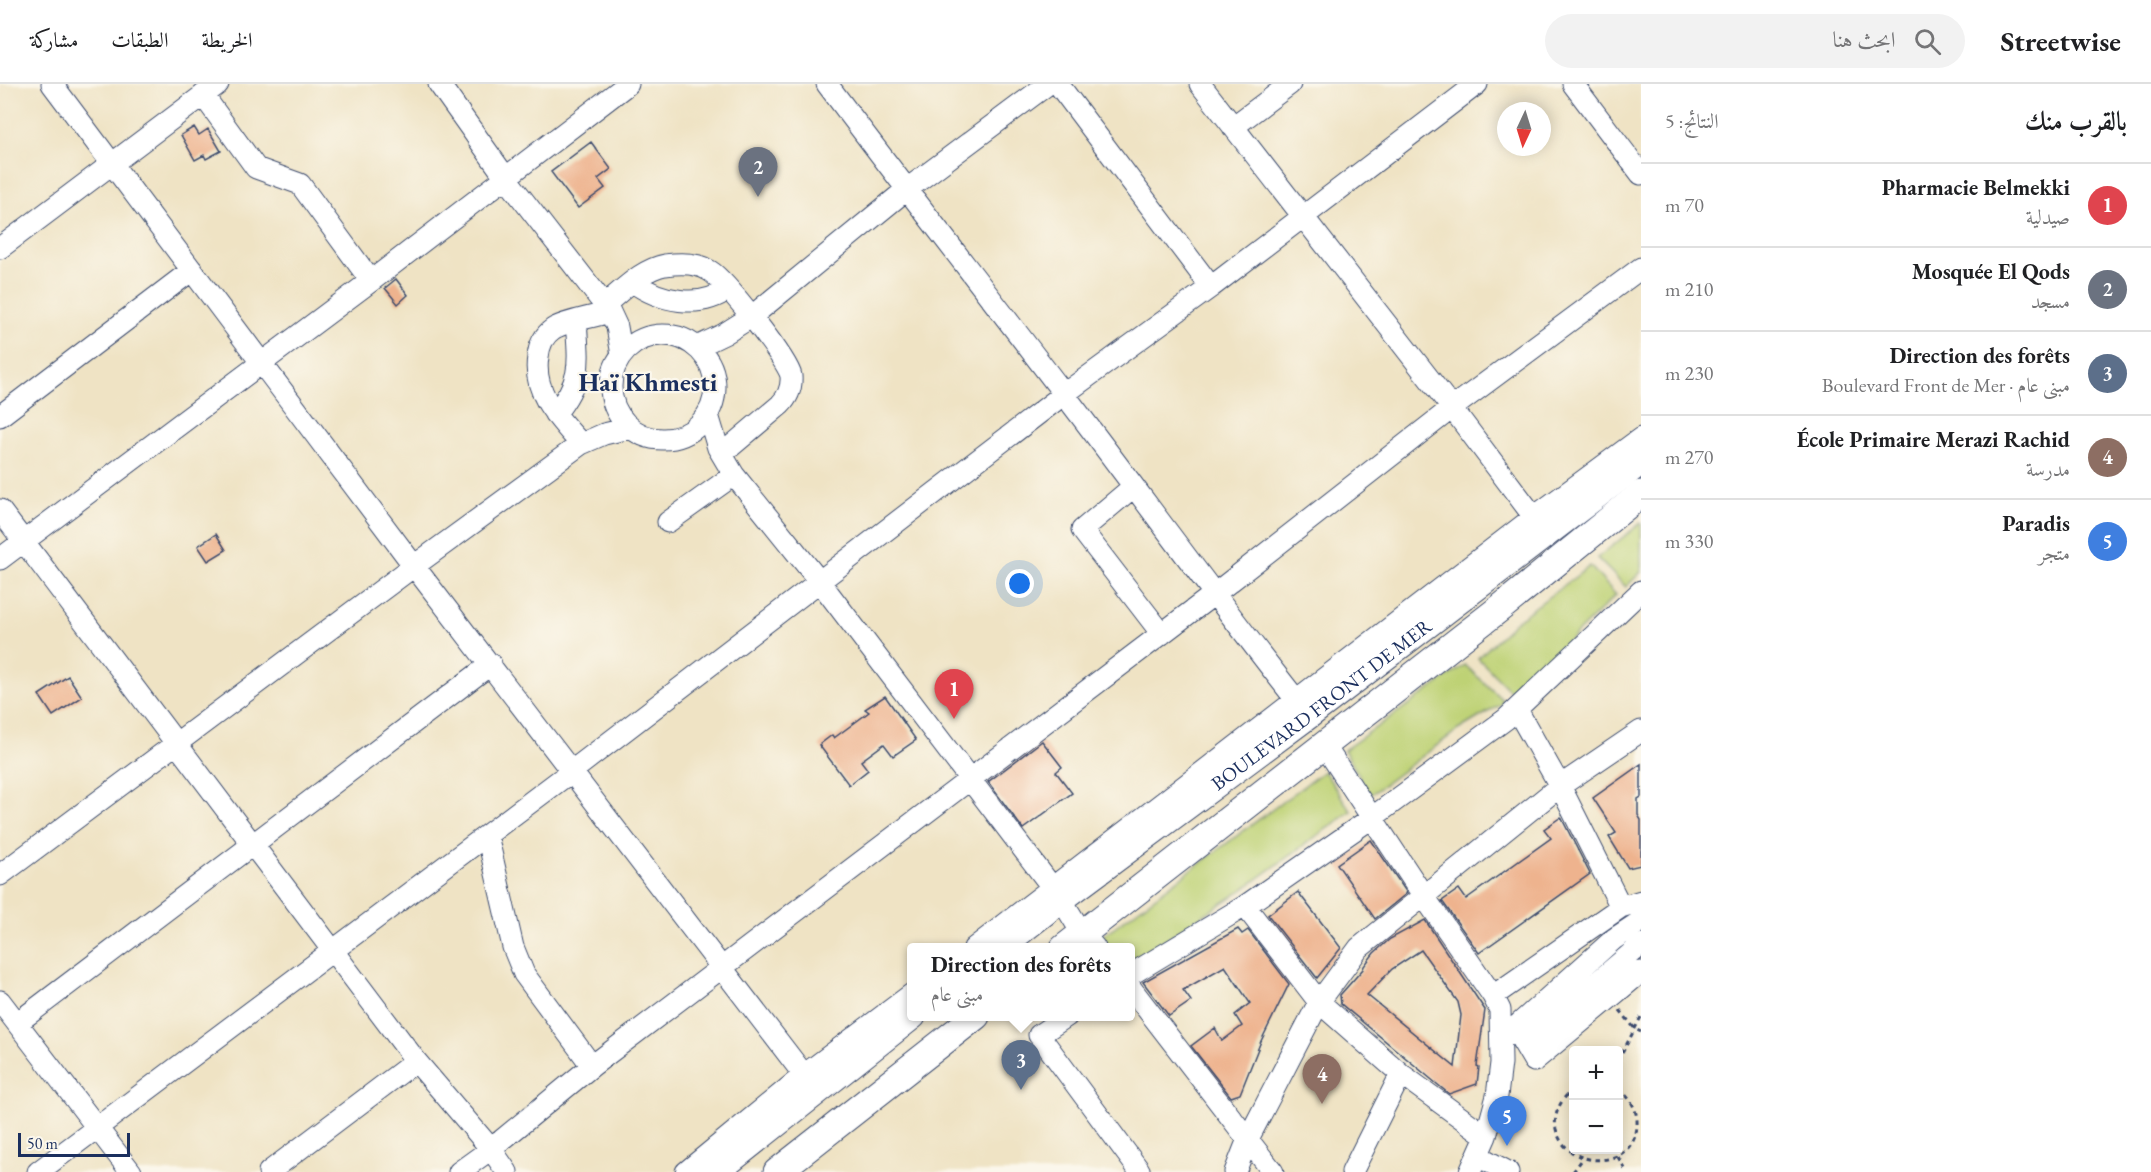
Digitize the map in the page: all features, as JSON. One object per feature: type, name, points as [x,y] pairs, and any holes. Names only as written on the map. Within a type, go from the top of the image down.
[{"type":"main road","name":"BOULEVARD FRONT DE MER","points":[[1004,943],[1057,893],[1300,721],[1641,461]]},
{"type":"main road","name":"BOULEVARD FRONT DE MER","points":[[1080,943],[1324,745],[1504,605],[1641,494]]},
{"type":"main road","points":[[715,1172],[907,1021]]},
{"type":"main road","points":[[777,1172],[971,1021]]},
{"type":"street","points":[[52,84],[414,566],[804,1075]]},
{"type":"street","points":[[441,84],[506,177],[609,312],[648,337]]},
{"type":"street","points":[[0,559],[371,281],[628,84]]},
{"type":"street","points":[[827,84],[906,190],[1065,394],[1213,595],[1297,701]]},
{"type":"street","points":[[697,347],[744,322],[906,190],[1048,84]]},
{"type":"street","points":[[1058,84],[1211,287]]},
{"type":"street","points":[[1200,84],[1534,517]]},
{"type":"street","points":[[1233,127],[1290,84]]},
{"type":"street","points":[[38,1172],[572,771],[1065,394],[1211,287],[1477,84]]},
{"type":"street","points":[[1573,84],[1641,174]]},
{"type":"street","points":[[0,248],[210,90],[256,168],[300,184],[371,281]]},
{"type":"street","points":[[586,441],[555,414],[540,386],[537,363],[539,349],[545,337],[554,328],[609,312],[633,282],[659,266],[695,265],[714,273],[728,289],[744,322],[786,363],[791,377],[791,385],[785,400],[720,451]]},
{"type":"street","points":[[459,1172],[592,1066],[1213,595],[1452,408],[1641,268]]},
{"type":"street","points":[[0,416],[192,270]]},
{"type":"street","points":[[633,282],[647,292],[656,295],[689,300],[710,299],[728,289]]},
{"type":"street","points":[[609,312],[622,354]]},
{"type":"street","points":[[555,414],[569,396],[576,377],[578,350],[576,321]]},
{"type":"street","points":[[711,366],[744,322]]},
{"type":"street","points":[[660,335],[673,336],[697,347],[711,366],[716,386],[708,415],[686,434],[663,440],[640,434],[630,428],[623,421],[613,403],[611,383],[622,354],[648,337],[660,335]]},
{"type":"street","points":[[0,875],[414,566],[586,441],[613,403]]},
{"type":"street","points":[[708,415],[720,451],[735,475],[820,582],[1057,893],[1080,943]]},
{"type":"street","points":[[586,441],[630,428]]},
{"type":"street","points":[[686,434],[720,451]]},
{"type":"street","points":[[982,943],[1057,893],[1297,701],[1534,517],[1641,438]]},
{"type":"street","points":[[668,522],[735,475]]},
{"type":"street","points":[[1133,487],[1082,530],[1162,634]]},
{"type":"street","points":[[0,510],[416,1061],[507,1172]]},
{"type":"street","points":[[1135,973],[1245,906],[1506,719],[1639,596]]},
{"type":"street","points":[[17,1023],[490,664]]},
{"type":"street","points":[[1517,710],[1560,786],[1621,907]]},
{"type":"street","points":[[1235,1172],[1248,1139],[1319,1002],[1359,948],[1560,786],[1641,731]]},
{"type":"street","points":[[1324,745],[1493,996],[1513,1037],[1534,1061],[1641,972]]},
{"type":"street","points":[[487,835],[513,947],[524,974],[592,1066]]},
{"type":"street","points":[[1493,996],[1621,907],[1641,901]]},
{"type":"street","points":[[1245,906],[1319,1002],[1401,1074],[1486,1136]]},
{"type":"street","points":[[1508,1172],[1474,1164],[1486,1136],[1497,1096],[1501,1063],[1513,1037],[1614,939],[1641,921]]},
{"type":"street","points":[[1513,1037],[1641,945]]},
{"type":"street","points":[[1135,992],[1273,1172]]},
{"type":"street","points":[[686,1172],[804,1075],[907,998]]},
{"type":"street","points":[[0,1001],[131,1172]]},
{"type":"street","points":[[1061,1021],[1039,1035],[1140,1171]]},
{"type":"street","points":[[269,1172],[416,1061]]},
{"type":"street","points":[[1352,1172],[1401,1074]]},
{"type":"path","points":[[1618,1007],[1635,1029],[1641,1032]]},
{"type":"path","points":[[1623,1051],[1641,1017]]},
{"type":"path","points":[[1569,1094],[1556,1112],[1555,1125],[1558,1138],[1564,1149],[1581,1161],[1599,1164],[1625,1152],[1639,1130],[1636,1113],[1630,1101],[1623,1094]]},
{"type":"path","points":[[1618,1157],[1627,1172]]},
{"type":"path","points":[[1573,1172],[1581,1161]]},
{"type":"green space","points":[[1641,523],[1641,572],[1626,587],[1597,558]]},
{"type":"green space","points":[[1590,566],[1616,595],[1514,695],[1478,658],[1515,622]]},
{"type":"green space","points":[[1465,665],[1505,702],[1458,730],[1370,795],[1344,750]]},
{"type":"green space","points":[[1324,771],[1351,811],[1238,893],[1135,959],[1135,943],[1106,943],[1101,937]]},
{"type":"building","points":[[194,127],[199,135],[208,129],[221,151],[206,159],[204,155],[195,160],[181,135]]},
{"type":"building","points":[[591,142],[611,169],[598,179],[605,188],[578,208],[551,172]]},
{"type":"building","points":[[396,279],[408,295],[398,304],[385,288]]},
{"type":"building","points":[[216,534],[226,550],[208,561],[198,546]]},
{"type":"building","points":[[68,676],[82,697],[53,716],[39,695]]},
{"type":"building","points":[[885,696],[916,740],[893,756],[884,744],[861,761],[868,770],[849,785],[819,745],[832,735],[834,738],[869,712],[865,709]]},
{"type":"building","points":[[1042,741],[1062,767],[1056,772],[1072,793],[1023,829],[988,782]]},
{"type":"building","points":[[1641,764],[1641,797],[1638,799],[1638,815],[1641,820],[1641,865],[1628,868],[1609,837],[1616,833],[1593,798]]},
{"type":"building","points":[[1561,817],[1590,874],[1479,953],[1442,901],[1459,889],[1466,899],[1551,838],[1544,829]]},
{"type":"building","points":[[1371,840],[1407,893],[1375,919],[1337,864]]},
{"type":"building","points":[[1298,892],[1341,948],[1317,978],[1268,915]]},
{"type":"building","points":[[1425,920],[1485,1010],[1477,1066],[1479,1067],[1477,1084],[1449,1094],[1341,1004],[1340,995],[1374,953],[1390,939]],"holes":[[[1421,950],[1458,1002],[1461,1015],[1455,1067],[1367,995],[1392,969]]]},
{"type":"building","points":[[1238,929],[1242,934],[1248,930],[1289,984],[1261,1041],[1240,1094],[1231,1097],[1191,1046],[1215,1028],[1222,1041],[1242,1026],[1235,1015],[1250,1003],[1225,966],[1183,990],[1191,1001],[1169,1016],[1143,982]]},
{"type":"place","name":"Mosquée El Qods","points":[[758,197]]},
{"type":"place","name":"Pharmacie Belmekki","points":[[954,719]]},
{"type":"place","name":"Direction des forêts","points":[[1021,1090]]},
{"type":"place","name":"École Primaire Merazi Rachid","points":[[1322,1104]]},
{"type":"place","name":"Paradis","points":[[1507,1146]]},
{"type":"district","name":"Haï Khmesti","points":[[648,382]]}]
